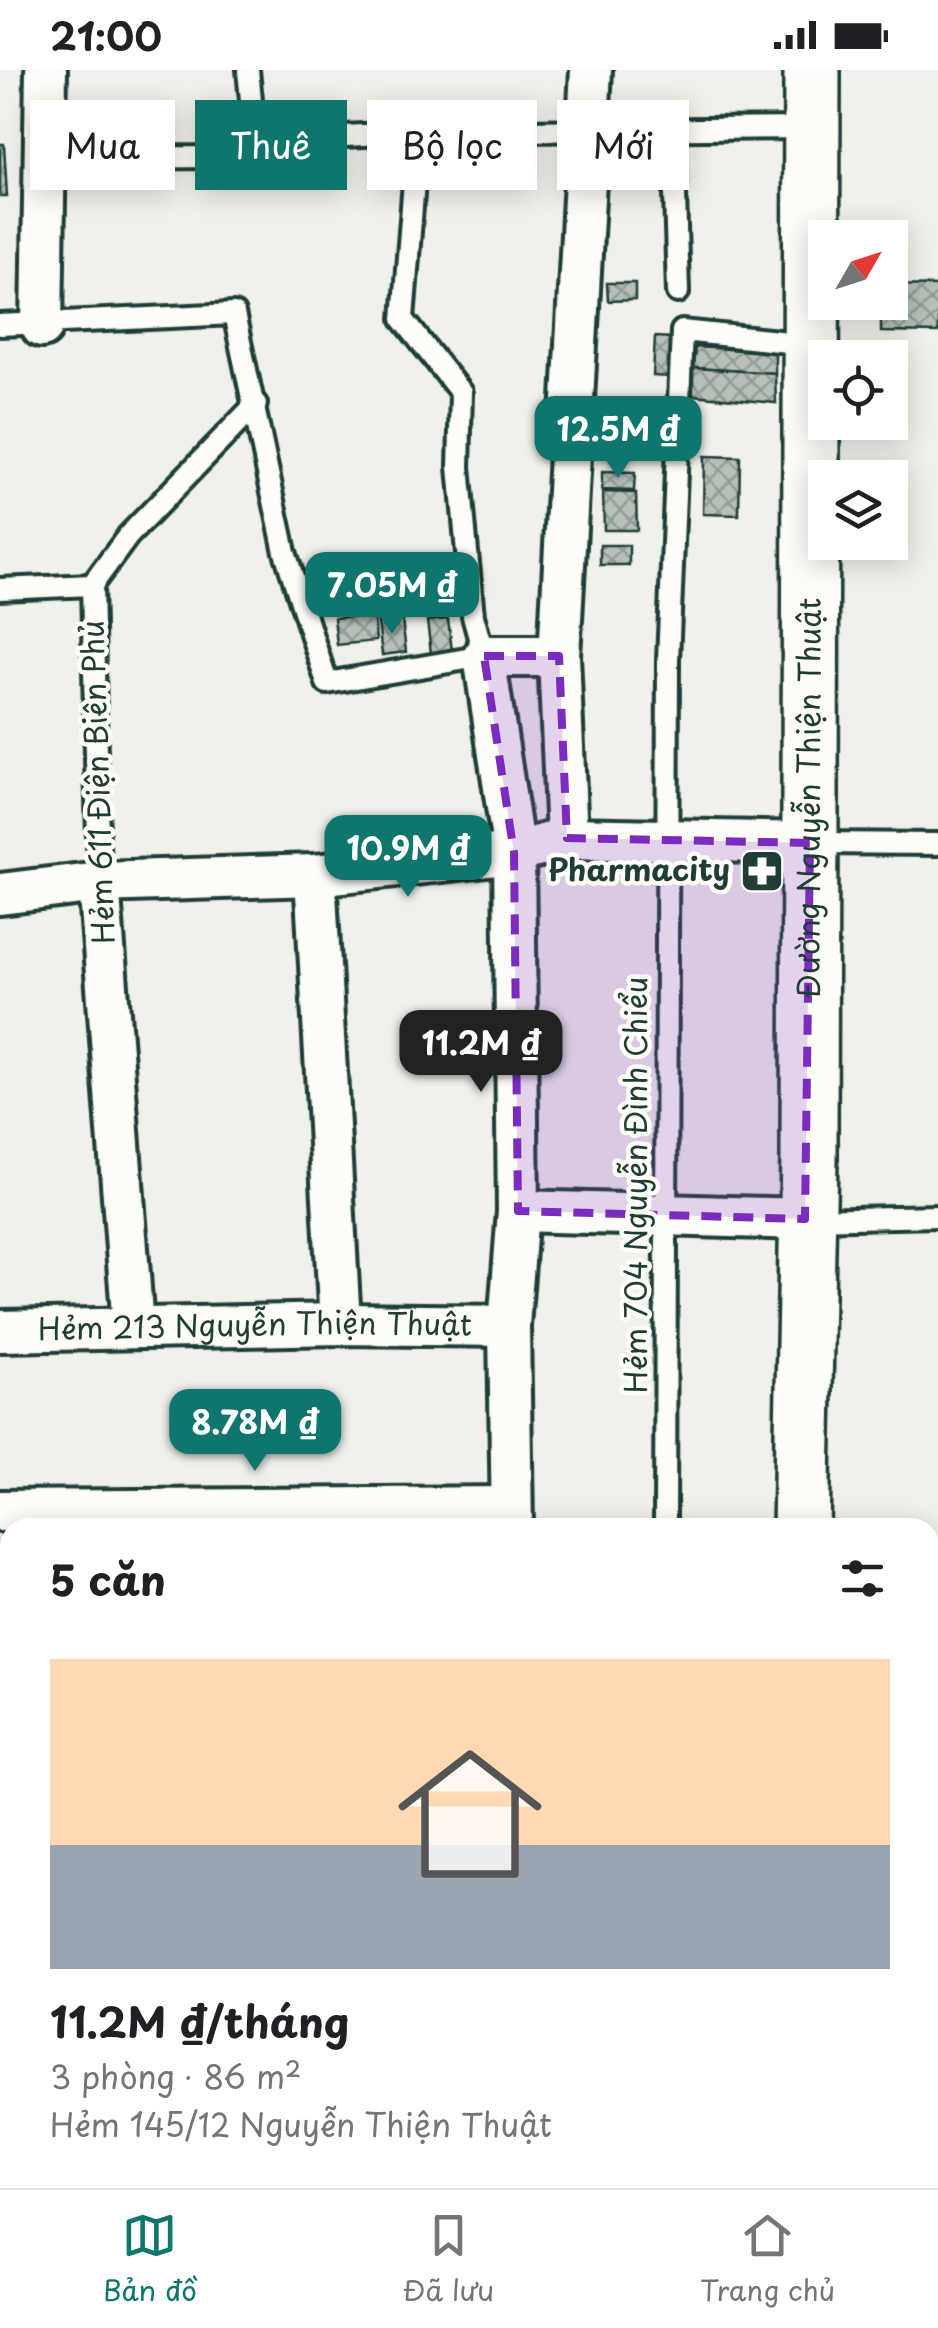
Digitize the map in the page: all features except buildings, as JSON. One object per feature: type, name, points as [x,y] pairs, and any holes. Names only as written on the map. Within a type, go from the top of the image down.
[{"type":"street","points":[[46,70],[46,100]]},
{"type":"street","points":[[588,100],[591,70]]},
{"type":"street","name":"Đường Nguyễn Thiện Thuật","points":[[810,340],[812,70]]},
{"type":"street","points":[[42,326],[45,190]]},
{"type":"street","points":[[567,838],[559,656],[581,190]]},
{"type":"street","name":"Đường Nguyễn Thiện Thuật","points":[[801,1518],[810,842],[810,440]]},
{"type":"street","points":[[0,1511],[512,1518],[509,1326],[518,1211],[514,853],[484,656],[559,656]]},
{"type":"street","points":[[0,894],[98,882],[315,875],[514,853],[567,838],[810,842]]},
{"type":"street","points":[[315,875],[340,1324]]},
{"type":"street","name":"Hẻm 611 Ðiện Biên Phủ","points":[[98,882],[133,1327]]},
{"type":"street","points":[[518,1211],[805,1219]]},
{"type":"street","name":"Hẻm 213 Nguyễn Thiện Thuật","points":[[0,1331],[340,1324],[509,1326]]},
{"type":"lane","points":[[248,70],[251,100]]},
{"type":"lane","points":[[689,129],[813,128]]},
{"type":"lane","points":[[0,325],[234,314],[285,552],[327,684],[484,656],[473,616],[459,467],[461,393],[403,319],[413,190]]},
{"type":"lane","points":[[675,190],[678,292]]},
{"type":"lane","name":"Hẻm 704 Nguyễn Đình Chiểu","points":[[665,1518],[668,660],[682,331],[808,344]]},
{"type":"lane","name":"Hẻm 611 Ðiện Biên Phủ","points":[[98,882],[92,585],[141,522],[256,404]]},
{"type":"lane","points":[[0,589],[92,585]]},
{"type":"lane","points":[[810,842],[938,844]]},
{"type":"lane","points":[[805,1219],[938,1216]]},
{"type":"highlighted area","points":[[484,656],[559,656],[567,838],[810,843],[805,1219],[518,1211],[514,853]]},
{"type":"place","name":"Pharmacity","points":[[762,871]]}]
